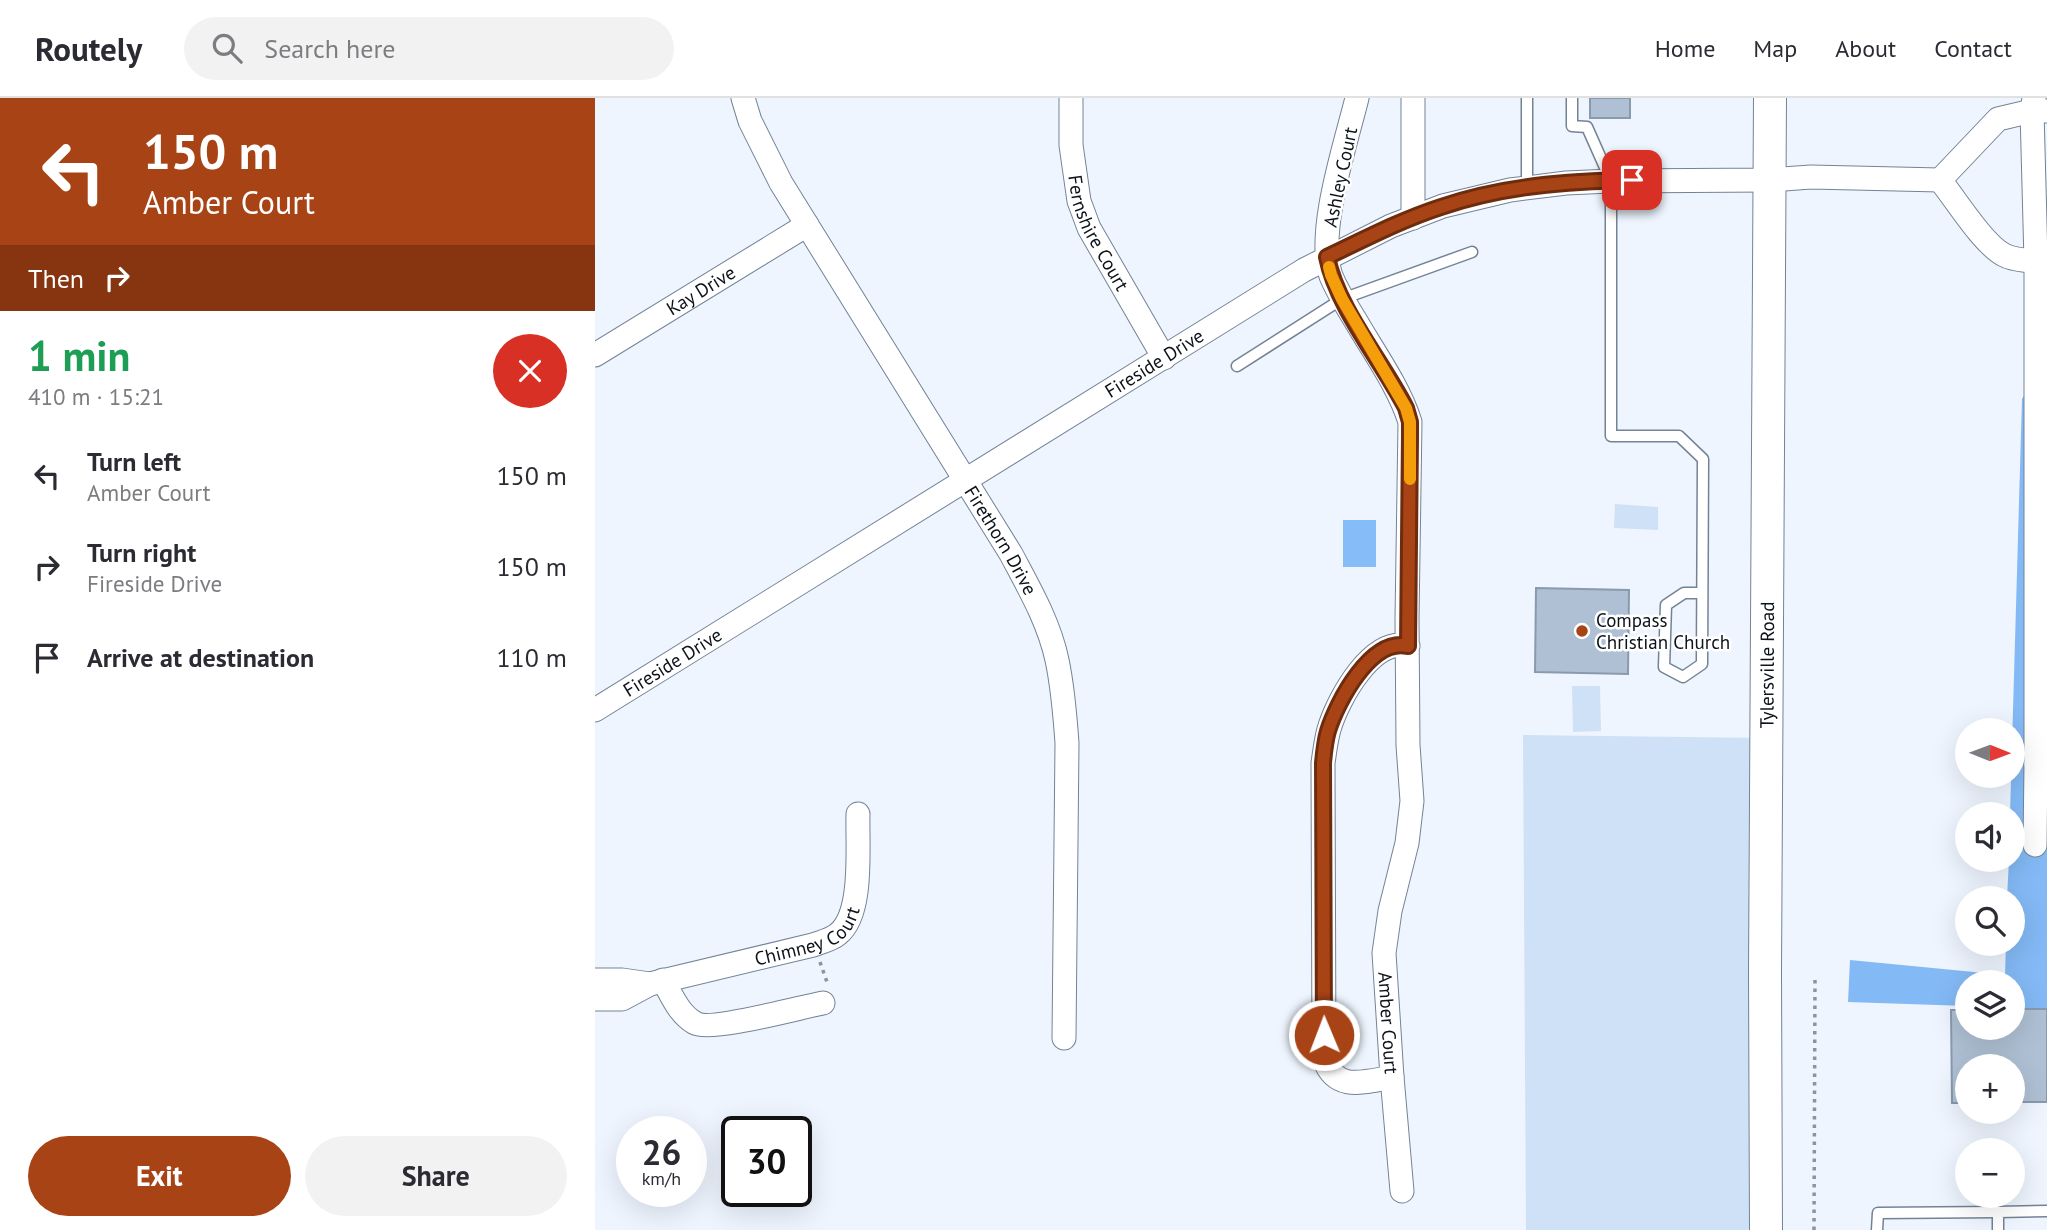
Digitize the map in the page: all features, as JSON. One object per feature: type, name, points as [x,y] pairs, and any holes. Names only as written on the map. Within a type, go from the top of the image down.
[{"type":"main road","name":"Tylersville Road","points":[[1766,1230],[1770,98]]},
{"type":"street","name":"Firethorn Drive","points":[[743,98],[750,121],[768,159],[963,480],[1011,554],[1043,617],[1059,668],[1064,700],[1064,1038]]},
{"type":"street","name":"Fernshire Court","points":[[1071,98],[1071,145],[1079,201],[1089,228],[1164,358]]},
{"type":"street","name":"Ashley Court","points":[[1327,257],[1330,208],[1357,98]]},
{"type":"street","points":[[1413,98],[1413,218]]},
{"type":"street","points":[[2035,845],[2041,764],[2042,261],[2038,107],[1998,119],[1940,180],[1988,242],[2005,256],[2042,261]]},
{"type":"street","name":"Fireside Drive","points":[[595,710],[1327,257],[1391,226],[1443,206],[1510,190],[1566,183],[1824,177],[1940,180]]},
{"type":"street","name":"Kay Drive","points":[[595,355],[807,225]]},
{"type":"street","name":"Amber Court","points":[[1327,257],[1331,275],[1342,299],[1399,396],[1410,422],[1408,745],[1412,801],[1407,843],[1390,911],[1384,953],[1392,1077],[1353,1083],[1339,1081],[1329,1072],[1324,1059],[1323,763],[1331,722],[1358,672],[1382,652],[1400,644],[1408,646]]},
{"type":"street","name":"Chimney Court","points":[[595,999],[622,999],[657,982],[813,945],[838,934],[848,924],[856,898],[858,814]]},
{"type":"street","name":"Chimney Court","points":[[595,980],[657,982]]},
{"type":"street","points":[[657,982],[682,1013],[698,1026],[717,1026],[823,1003]]},
{"type":"street","points":[[1392,1077],[1402,1191]]},
{"type":"lane","points":[[1527,188],[1528,98]]},
{"type":"lane","points":[[1572,98],[1572,126],[1587,127],[1611,181],[1611,436],[1679,436],[1703,459],[1702,664],[1683,677],[1664,667],[1665,605],[1684,593],[1702,593]]},
{"type":"lane","points":[[1237,366],[1342,299],[1472,252]]},
{"type":"lane","points":[[1877,1230],[1878,1213],[2047,1211]]},
{"type":"lane","points":[[1998,1212],[1998,1230]]},
{"type":"path","points":[[813,945],[829,988],[823,1003]]},
{"type":"path","points":[[1814,1230],[1815,977]]},
{"type":"shaded area","points":[[2043,363],[2047,372],[2047,1009],[2025,1008],[2025,970],[2005,970],[2006,956],[2025,956],[2025,886],[2008,886],[2008,872],[2025,872],[2025,802],[2010,802],[2011,788],[2025,788],[2025,718],[2013,718],[2022,399]]},
{"type":"shaded area","points":[[1615,504],[1658,507],[1658,530],[1614,528]]},
{"type":"shaded area","points":[[1343,520],[1376,520],[1376,567],[1343,567]]},
{"type":"shaded area","points":[[1572,686],[1600,686],[1601,731],[1573,732]]},
{"type":"shaded area","points":[[1523,735],[1766,738],[1766,1230],[1526,1230]]},
{"type":"shaded area","points":[[1850,960],[1955,970],[1955,1006],[1848,1002]]},
{"type":"building","points":[[1590,98],[1630,98],[1630,118],[1590,118]]},
{"type":"building","name":"Compass Christian Church","points":[[1536,588],[1629,590],[1628,674],[1535,672]]},
{"type":"building","points":[[2025,1009],[2047,1009],[2047,1102],[2025,1102],[2025,1054],[1955,1054],[1955,1103],[1952,1103],[1951,1010],[1955,1010],[1955,1040],[2025,1040]]},
{"type":"slow traffic","points":[[1329,267],[1342,299],[1406,408],[1410,422],[1410,479]]},
{"type":"place","name":"Compass Christian Church","points":[[1582,631]]},
{"type":"route","points":[[1324,1035],[1323,763],[1327,735],[1337,709],[1358,672],[1382,652],[1400,644],[1408,646],[1410,436],[1406,408],[1342,299],[1331,275],[1327,257],[1391,226],[1443,206],[1510,190],[1566,183],[1632,180]]}]
